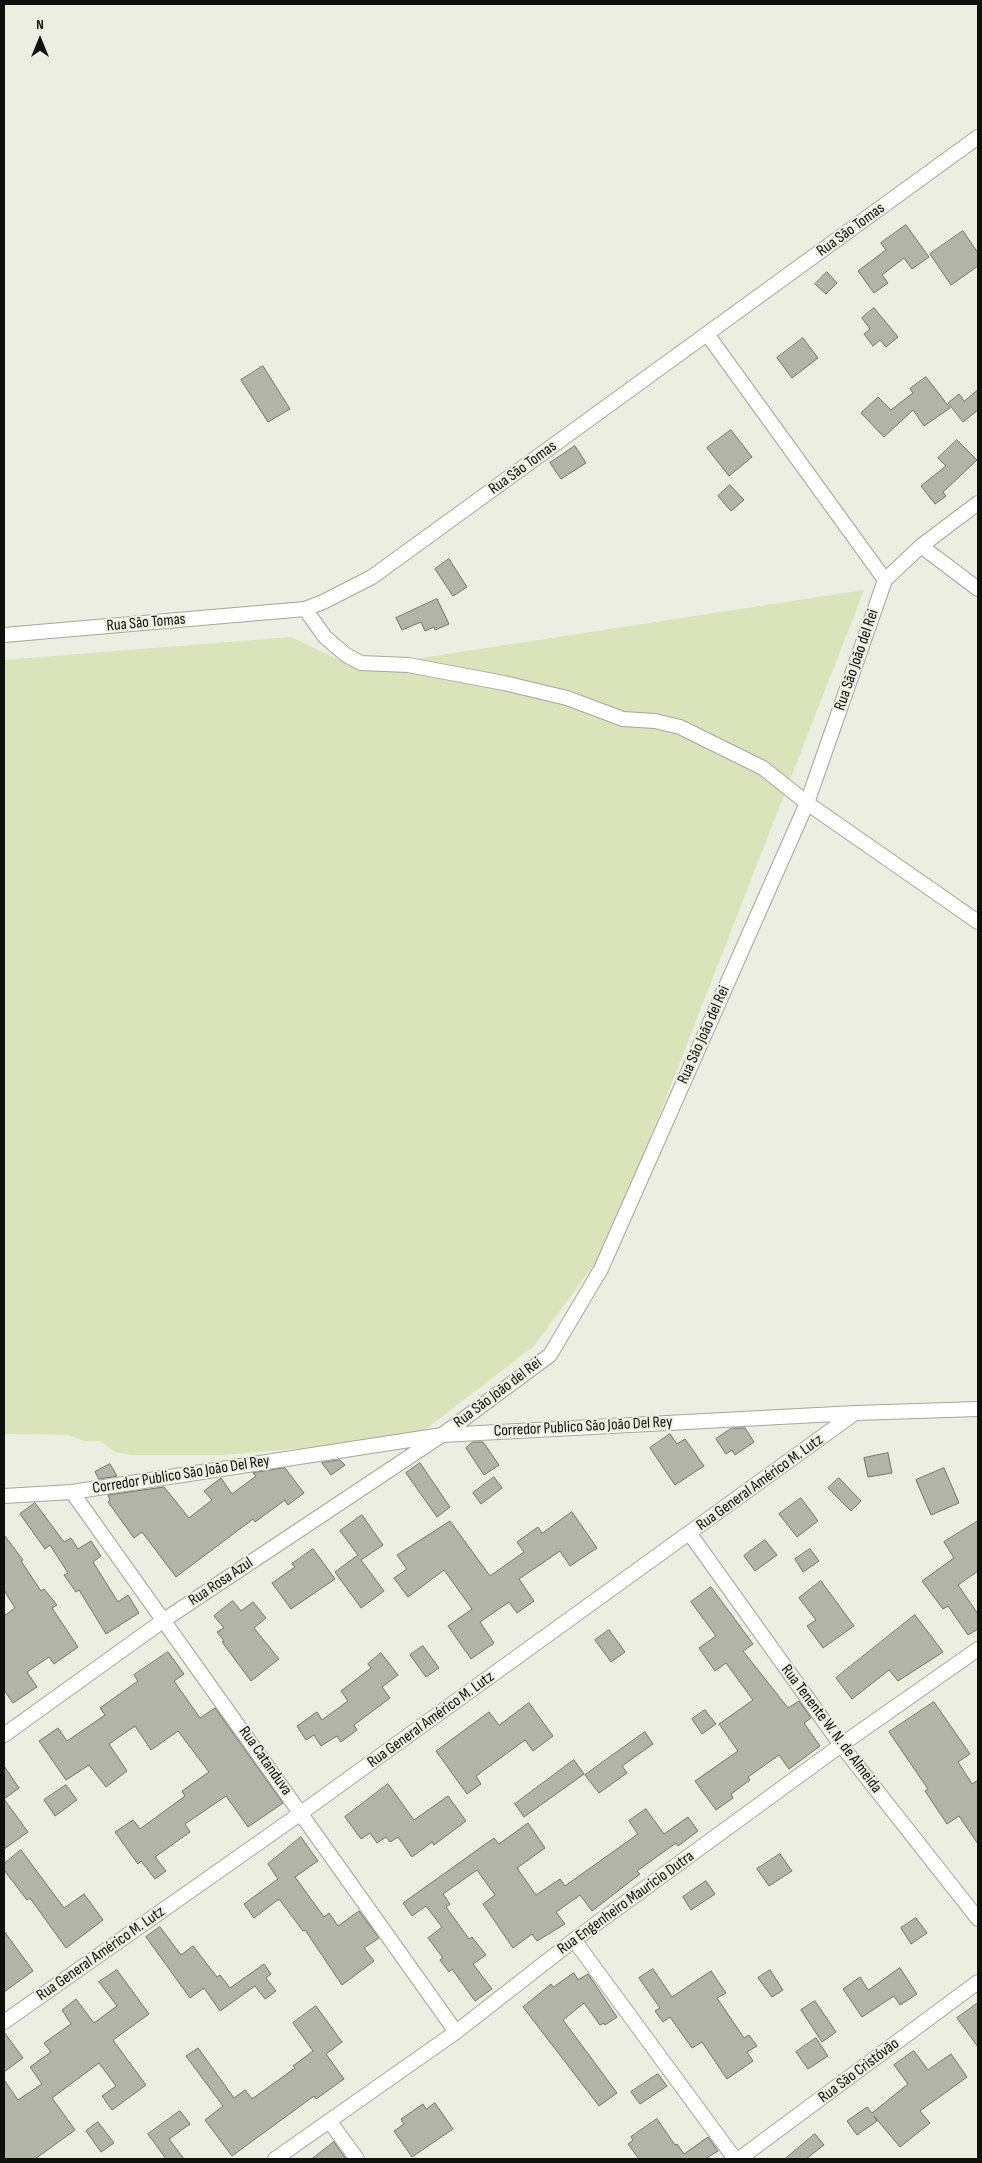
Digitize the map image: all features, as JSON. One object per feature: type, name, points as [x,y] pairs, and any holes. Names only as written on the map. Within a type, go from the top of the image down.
[{"type":"street","name":"Rua São Tomas","points":[[4,635],[305,609],[324,602],[372,577],[978,137]]},
{"type":"street","points":[[707,334],[885,580],[921,546],[978,503]]},
{"type":"street","points":[[921,546],[978,589]]},
{"type":"street","name":"Rua São João del Rei","points":[[442,1435],[550,1355],[601,1269],[807,803],[885,580]]},
{"type":"street","points":[[305,609],[325,637],[361,663],[408,665],[504,684],[567,698],[623,720],[655,721],[680,727],[763,768],[807,803],[978,922]]},
{"type":"street","name":"Corredor Publico São João Del Rey","points":[[4,1496],[72,1492],[442,1435],[978,1408]]},
{"type":"street","name":"Rua General Américo M. Lutz","points":[[4,2022],[301,1813],[690,1534],[855,1413]]},
{"type":"street","name":"Rua Rosa Azul","points":[[4,1735],[164,1620],[442,1435]]},
{"type":"street","name":"Rua Catanduva","points":[[72,1492],[456,2032]]},
{"type":"street","name":"Rua Tenente W. N. de Almeida","points":[[690,1534],[841,1745],[978,1919]]},
{"type":"street","name":"Rua Engenheiro Mauricio Dutra","points":[[275,2159],[456,2032],[574,1940],[841,1745],[978,1649]]},
{"type":"street","points":[[574,1940],[735,2159]]},
{"type":"street","name":"Rua São Cristóvão","points":[[739,2159],[978,1982]]},
{"type":"street","points":[[330,2122],[357,2159]]},
{"type":"green space","points":[[864,590],[609,1244],[534,1346],[414,1438],[224,1455],[132,1455],[115,1452],[100,1441],[84,1441],[69,1435],[4,1434],[4,660],[291,637],[356,668]]},
{"type":"building","points":[[906,225],[929,257],[912,269],[904,258],[882,275],[888,283],[874,293],[858,271],[886,250],[881,243]]},
{"type":"building","points":[[963,231],[978,253],[978,266],[951,285],[930,254]]},
{"type":"building","points":[[827,272],[837,283],[826,294],[815,284]]},
{"type":"building","points":[[874,308],[898,337],[886,347],[880,340],[873,346],[864,334],[870,329],[862,318]]},
{"type":"building","points":[[803,338],[818,358],[792,378],[777,358]]},
{"type":"building","points":[[263,366],[290,409],[268,422],[241,380]]},
{"type":"building","points":[[926,377],[950,408],[924,426],[913,410],[884,437],[861,413],[878,397],[891,410],[913,393],[910,389]]},
{"type":"building","points":[[978,390],[978,410],[963,422],[948,403],[959,394],[964,401]]},
{"type":"building","points":[[731,430],[752,457],[729,476],[707,448]]},
{"type":"building","points":[[957,440],[977,460],[943,492],[946,496],[935,504],[921,486],[946,466],[938,458]]},
{"type":"building","points":[[575,446],[586,463],[561,479],[550,463]]},
{"type":"building","points":[[730,485],[744,500],[731,511],[718,496]]},
{"type":"building","points":[[449,559],[467,587],[453,596],[435,569]]},
{"type":"building","points":[[437,599],[449,624],[435,630],[434,627],[425,631],[421,622],[402,630],[396,618]]},
{"type":"building","points":[[732,1428],[745,1428],[754,1442],[735,1455],[732,1450],[726,1454],[716,1439]]},
{"type":"building","points":[[670,1434],[677,1444],[685,1439],[704,1466],[675,1485],[650,1448]]},
{"type":"building","points":[[473,1442],[483,1442],[499,1465],[484,1475],[466,1448]]},
{"type":"building","points":[[888,1453],[892,1473],[868,1477],[864,1458]]},
{"type":"building","points":[[340,1460],[345,1465],[331,1475],[322,1463]]},
{"type":"building","points":[[420,1463],[450,1507],[437,1517],[406,1473]]},
{"type":"building","points":[[110,1464],[117,1476],[99,1479],[95,1472]]},
{"type":"building","points":[[285,1468],[304,1493],[288,1505],[285,1500],[255,1522],[253,1519],[176,1577],[142,1532],[134,1538],[108,1502],[110,1500],[108,1495],[164,1487],[189,1518],[212,1500],[204,1491],[221,1478],[232,1494],[256,1476],[253,1473]]},
{"type":"building","points":[[944,1468],[959,1503],[931,1515],[916,1480]]},
{"type":"building","points":[[494,1477],[502,1488],[481,1504],[473,1493]]},
{"type":"building","points":[[839,1478],[861,1501],[851,1511],[828,1488]]},
{"type":"building","points":[[801,1498],[818,1521],[797,1537],[779,1514]]},
{"type":"building","points":[[35,1503],[64,1542],[71,1538],[78,1549],[91,1541],[101,1556],[93,1562],[118,1602],[128,1595],[139,1613],[106,1634],[79,1590],[76,1592],[64,1575],[68,1573],[50,1545],[45,1549],[20,1514]]},
{"type":"building","points":[[572,1512],[597,1548],[570,1566],[560,1551],[519,1579],[534,1601],[517,1613],[509,1602],[480,1622],[494,1643],[471,1659],[448,1626],[472,1609],[444,1570],[408,1597],[394,1578],[407,1569],[397,1555],[450,1521],[490,1576],[524,1552],[517,1542],[538,1527],[542,1533]]},
{"type":"building","points":[[362,1515],[383,1545],[361,1560],[384,1591],[361,1608],[335,1572],[358,1555],[340,1531]]},
{"type":"building","points":[[978,1521],[978,1571],[958,1585],[978,1614],[978,1629],[968,1635],[948,1606],[943,1609],[922,1581],[954,1558],[944,1542]]},
{"type":"building","points":[[4,1535],[23,1560],[21,1561],[41,1591],[44,1589],[57,1605],[52,1608],[78,1647],[54,1664],[49,1657],[27,1672],[37,1687],[13,1703],[4,1690],[4,1616],[15,1608],[4,1590]]},
{"type":"building","points":[[765,1540],[777,1555],[755,1571],[744,1556]]},
{"type":"building","points":[[313,1549],[335,1579],[291,1609],[272,1583],[295,1567],[292,1564]]},
{"type":"building","points":[[810,1549],[819,1561],[803,1572],[795,1559]]},
{"type":"building","points":[[821,1581],[854,1626],[823,1648],[807,1626],[816,1620],[799,1598]]},
{"type":"building","points":[[711,1587],[753,1644],[743,1651],[788,1708],[799,1701],[811,1718],[804,1723],[820,1746],[789,1769],[779,1755],[748,1777],[750,1780],[731,1794],[733,1798],[716,1810],[695,1781],[738,1751],[719,1724],[753,1700],[726,1663],[715,1671],[699,1648],[716,1636],[691,1602]]},
{"type":"building","points":[[233,1601],[241,1611],[253,1602],[266,1618],[254,1628],[279,1659],[251,1681],[222,1642],[224,1641],[217,1632],[224,1628],[214,1616]]},
{"type":"building","points":[[915,1615],[943,1652],[898,1681],[889,1670],[852,1699],[836,1678]]},
{"type":"building","points":[[609,1630],[625,1652],[611,1662],[595,1640]]},
{"type":"building","points":[[423,1646],[439,1668],[426,1677],[410,1655]]},
{"type":"building","points":[[168,1652],[184,1674],[174,1681],[200,1718],[215,1708],[283,1803],[248,1827],[226,1796],[185,1824],[190,1832],[155,1857],[166,1871],[155,1879],[141,1861],[138,1864],[115,1832],[133,1820],[140,1829],[185,1796],[182,1791],[209,1772],[178,1731],[151,1750],[135,1726],[109,1744],[127,1771],[106,1787],[89,1765],[66,1780],[39,1741],[58,1728],[67,1741],[105,1715],[100,1708],[138,1681],[134,1675]]},
{"type":"building","points":[[381,1653],[398,1675],[382,1687],[390,1698],[354,1725],[357,1730],[341,1742],[337,1736],[321,1746],[314,1735],[306,1740],[297,1726],[317,1712],[322,1720],[348,1701],[341,1691],[371,1668],[368,1664]]},
{"type":"building","points":[[934,1702],[970,1754],[958,1762],[972,1784],[978,1780],[978,1844],[959,1816],[947,1824],[925,1791],[928,1789],[889,1732]]},
{"type":"building","points":[[529,1703],[553,1736],[533,1751],[525,1740],[476,1776],[481,1784],[467,1794],[436,1751],[489,1712],[499,1725]]},
{"type":"building","points":[[705,1710],[716,1724],[702,1734],[692,1719]]},
{"type":"building","points":[[645,1732],[653,1744],[622,1766],[627,1773],[599,1793],[585,1775]]},
{"type":"building","points":[[574,1760],[584,1774],[524,1817],[515,1804]]},
{"type":"building","points":[[4,1766],[19,1788],[4,1799]]},
{"type":"building","points":[[388,1784],[414,1820],[448,1796],[466,1821],[434,1845],[432,1842],[412,1857],[398,1837],[390,1842],[386,1837],[377,1843],[370,1833],[361,1839],[345,1817]]},
{"type":"building","points":[[66,1785],[77,1800],[55,1816],[44,1800]]},
{"type":"building","points":[[4,1799],[28,1832],[4,1849]]},
{"type":"building","points":[[646,1809],[664,1834],[688,1817],[698,1831],[678,1846],[676,1843],[637,1871],[640,1874],[592,1911],[580,1895],[556,1912],[565,1924],[537,1941],[532,1934],[513,1948],[483,1904],[495,1895],[477,1870],[443,1894],[450,1904],[446,1907],[469,1939],[472,1937],[486,1955],[473,1964],[492,1989],[475,2001],[452,1969],[449,1972],[440,1960],[443,1958],[428,1938],[442,1927],[426,1906],[412,1916],[403,1903],[494,1838],[499,1844],[528,1823],[545,1848],[517,1868],[536,1895],[560,1879],[565,1886],[638,1834],[629,1821]]},
{"type":"building","points":[[301,1837],[318,1861],[295,1877],[324,1917],[329,1913],[338,1926],[359,1911],[379,1938],[364,1948],[374,1961],[342,1985],[305,1930],[303,1931],[279,1899],[254,1918],[244,1904],[278,1879],[268,1864]]},
{"type":"building","points":[[21,1850],[64,1908],[84,1894],[103,1920],[66,1948],[30,1898],[27,1900],[4,1870],[4,1864]]},
{"type":"building","points":[[780,1854],[792,1871],[769,1886],[757,1869]]},
{"type":"building","points":[[706,1881],[715,1894],[691,1910],[683,1897]]},
{"type":"building","points":[[916,1918],[927,1933],[911,1944],[901,1928]]},
{"type":"building","points":[[160,1927],[181,1955],[193,1946],[217,1977],[220,1975],[230,1988],[264,1964],[271,1974],[266,1978],[276,1991],[265,1999],[255,1986],[220,2011],[204,1988],[190,1998],[146,1937]]},
{"type":"building","points":[[4,1931],[33,1971],[4,1992]]},
{"type":"building","points":[[900,1968],[917,1994],[900,2005],[894,1996],[862,2017],[843,1989],[860,1977],[868,1990]]},
{"type":"building","points":[[653,1969],[672,1997],[711,1971],[726,1993],[717,1998],[744,2038],[749,2035],[757,2046],[747,2052],[753,2061],[727,2079],[702,2042],[692,2048],[670,2017],[663,2022],[655,2011],[660,2008],[639,1978]]},
{"type":"building","points":[[117,1970],[149,2014],[113,2040],[146,2085],[112,2110],[102,2096],[116,2086],[99,2063],[52,2098],[75,2130],[35,2159],[4,2159],[4,2080],[18,2100],[42,2084],[30,2067],[51,2052],[44,2043],[71,2024],[62,2010],[76,1999],[94,2023],[117,2006],[99,1982]]},
{"type":"building","points":[[770,1970],[783,1990],[772,1997],[758,1978]]},
{"type":"building","points":[[574,1973],[578,1980],[588,1974],[617,2017],[605,2025],[604,2023],[600,2025],[584,2003],[563,2020],[617,2093],[599,2106],[523,2007],[551,1984],[553,1987]]},
{"type":"building","points":[[815,2001],[836,2032],[822,2042],[801,2010]]},
{"type":"building","points":[[978,2003],[978,2047],[957,2018]]},
{"type":"building","points":[[316,2006],[342,2042],[326,2054],[344,2079],[316,2099],[314,2096],[232,2156],[205,2120],[223,2106],[186,2056],[198,2048],[234,2098],[245,2090],[252,2099],[295,2068],[293,2066],[313,2051],[293,2023]]},
{"type":"building","points":[[4,2032],[23,2058],[4,2072]]},
{"type":"building","points":[[816,2038],[828,2056],[808,2069],[796,2052]]},
{"type":"building","points":[[914,2051],[928,2070],[951,2054],[967,2077],[920,2111],[930,2123],[900,2147],[874,2116],[877,2121],[857,2135],[847,2121],[867,2107],[872,2113],[908,2084],[894,2065]]},
{"type":"building","points":[[658,2074],[667,2086],[640,2104],[631,2092]]},
{"type":"building","points":[[435,2103],[453,2129],[412,2157],[394,2131],[404,2124],[401,2119],[423,2104],[426,2109]]},
{"type":"building","points":[[180,2111],[190,2124],[169,2139],[184,2159],[166,2159],[148,2134]]},
{"type":"building","points":[[657,2119],[675,2145],[677,2144],[684,2154],[708,2137],[718,2151],[705,2159],[639,2159],[628,2144],[633,2140],[631,2137]]},
{"type":"building","points":[[98,2122],[114,2143],[101,2152],[86,2131]]},
{"type":"building","points":[[815,2134],[824,2145],[806,2159],[785,2159]]},
{"type":"building","points":[[334,2142],[346,2159],[312,2159]]}]
